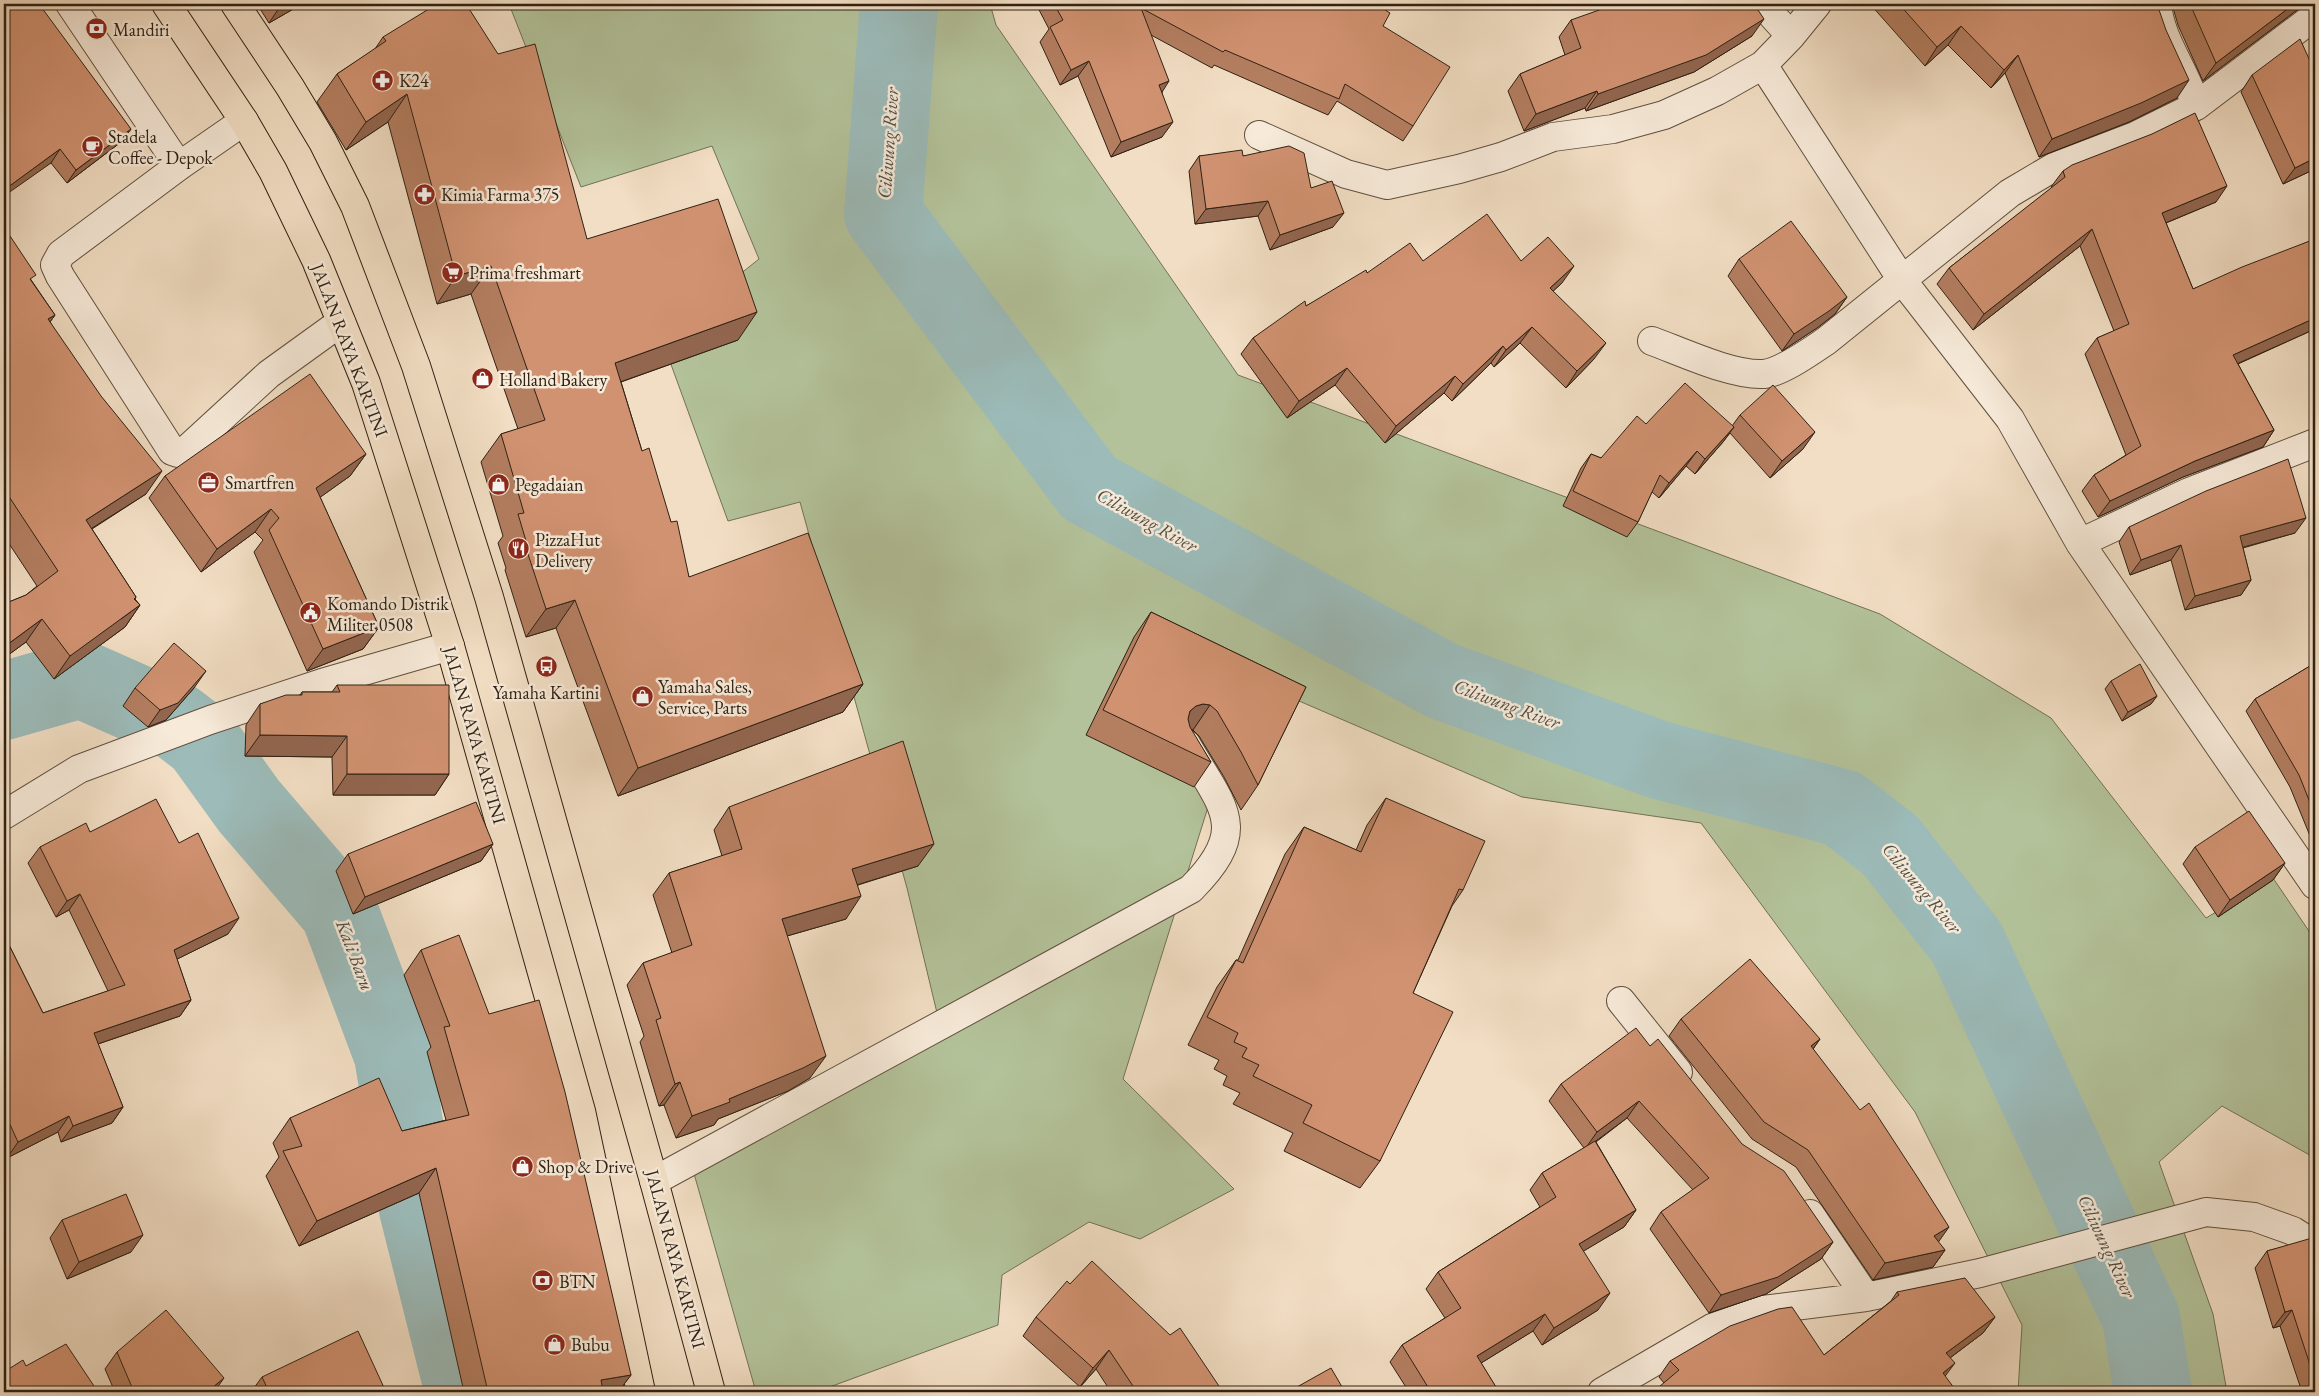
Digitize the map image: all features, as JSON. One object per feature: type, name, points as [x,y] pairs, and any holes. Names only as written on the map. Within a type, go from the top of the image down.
[{"type":"main road","name":"JALAN RAYA KARTINI","points":[[166,4],[244,121],[273,170],[316,260],[366,383],[450,646],[581,1111],[641,1392]]},
{"type":"main road","name":"JALAN RAYA KARTINI","points":[[234,4],[295,95],[323,142],[355,206],[416,366],[488,597],[654,1181],[711,1392]]},
{"type":"street","points":[[70,4],[179,166]]},
{"type":"street","points":[[1762,4],[1791,36]]},
{"type":"street","points":[[1260,135],[1346,174],[1387,185],[1459,169],[1501,157],[1553,137],[1613,130],[1664,115],[1718,91],[1763,65],[1791,36],[1817,4]]},
{"type":"street","points":[[2157,4],[2164,33],[2190,85],[2196,106]]},
{"type":"street","points":[[1652,341],[1725,368],[1764,374],[1796,361],[1826,341],[2010,193],[2054,167],[2135,136],[2196,106],[2315,16]]},
{"type":"street","points":[[1763,65],[1902,280],[2010,419],[2080,543],[2315,885]]},
{"type":"street","points":[[244,121],[179,166],[61,254],[55,265],[60,276],[172,451],[178,454],[184,452],[269,374],[341,322]]},
{"type":"street","points":[[2080,543],[2189,492],[2315,443]]},
{"type":"street","points":[[4,815],[78,769],[210,720],[322,683],[450,646]]},
{"type":"street","points":[[654,1181],[1192,889],[1211,869],[1222,850],[1228,829],[1223,808],[1186,744]]},
{"type":"street","points":[[1622,1001],[1694,1091]]},
{"type":"street","points":[[1794,1191],[1866,1297]]},
{"type":"street","points":[[1602,1392],[1712,1328],[1763,1310],[1866,1297],[1980,1273],[2206,1212],[2254,1217],[2293,1231],[2315,1245]]},
{"type":"green space","points":[[509,4],[990,4],[996,25],[1238,375],[1880,614],[2051,718],[2206,918],[2273,878],[2315,940],[2315,1158],[2222,1106],[2159,1162],[2213,1314],[2227,1392],[2018,1392],[2022,1325],[1915,1112],[1701,823],[1522,797],[1248,679],[1123,1079],[1234,1189],[1140,1239],[1089,1222],[1002,1275],[998,1325],[816,1392],[756,1392],[691,1163],[938,1017],[907,888],[800,502],[728,521],[661,337],[759,259],[712,146],[581,187]]},
{"type":"building","points":[[4,4],[39,4],[131,129],[76,170],[60,149],[4,190]]},
{"type":"building","points":[[276,4],[287,4],[279,8]]},
{"type":"building","points":[[437,4],[466,4],[498,54],[535,44],[587,239],[718,199],[757,312],[615,363],[642,451],[649,448],[671,522],[677,521],[689,577],[808,533],[863,684],[638,768],[575,600],[546,609],[524,542],[526,541],[518,514],[524,513],[501,434],[545,420],[491,266],[456,276],[407,94],[366,122],[337,74],[386,41],[383,37]]},
{"type":"building","points":[[1054,4],[1376,4],[1390,13],[1383,26],[1450,67],[1413,126],[1345,84],[1339,99],[1225,50],[1223,52],[1141,8],[1169,81],[1159,85],[1173,122],[1121,142],[1089,61],[1071,70],[1050,27],[1063,20]]},
{"type":"building","points":[[1616,4],[1754,4],[1764,19],[1706,55],[1598,94],[1597,91],[1536,114],[1520,74],[1581,48],[1571,20]]},
{"type":"building","points":[[1899,4],[2157,4],[2166,30],[2189,80],[2141,103],[2052,139],[2018,55],[2004,70],[1961,26],[1937,47]]},
{"type":"building","points":[[2190,4],[2294,4],[2216,63]]},
{"type":"building","points":[[2300,39],[2315,72],[2315,158],[2295,168],[2252,75]]},
{"type":"building","points":[[2195,113],[2227,186],[2162,213],[2193,289],[2242,267],[2315,239],[2315,318],[2233,355],[2274,430],[2195,461],[2110,501],[2094,475],[2141,446],[2097,338],[2129,324],[2092,229],[1984,314],[1949,268],[2065,177],[2063,171],[2072,165],[2152,134]]},
{"type":"building","points":[[1289,146],[1304,153],[1311,188],[1332,181],[1344,213],[1280,235],[1268,201],[1206,209],[1199,156],[1242,150],[1243,156]]},
{"type":"building","points":[[1487,214],[1521,261],[1548,237],[1574,266],[1550,288],[1606,343],[1577,371],[1532,327],[1506,350],[1503,346],[1463,384],[1455,376],[1396,426],[1347,368],[1299,401],[1253,338],[1305,301],[1306,306],[1366,270],[1367,273],[1410,243],[1423,261]]},
{"type":"building","points":[[1791,221],[1847,297],[1794,334],[1739,259]]},
{"type":"building","points":[[10,236],[36,275],[30,279],[55,315],[48,319],[101,396],[162,471],[86,520],[136,597],[134,599],[140,605],[70,656],[42,619],[4,647],[4,604],[26,595],[58,571],[4,489],[4,240]]},
{"type":"building","points":[[310,374],[366,454],[316,488],[379,627],[323,649],[269,530],[279,518],[271,509],[217,549],[165,476]]},
{"type":"building","points":[[1685,383],[1734,427],[1705,459],[1697,451],[1669,483],[1660,475],[1638,522],[1573,491],[1591,454],[1601,458],[1637,416],[1646,424]]},
{"type":"building","points":[[1773,385],[1815,432],[1782,461],[1740,415]]},
{"type":"building","points":[[2288,459],[2306,518],[2240,536],[2251,580],[2195,596],[2181,545],[2141,560],[2129,527],[2206,491]]},
{"type":"building","points":[[1151,612],[1306,687],[1258,785],[1217,711],[1210,705],[1196,706],[1190,711],[1188,719],[1190,727],[1211,762],[1103,710]]},
{"type":"building","points":[[174,643],[206,671],[178,703],[160,710],[135,688]]},
{"type":"building","points":[[2315,663],[2315,815],[2299,775],[2255,699]]},
{"type":"building","points":[[2140,664],[2157,696],[2128,712],[2111,681]]},
{"type":"building","points":[[337,685],[449,685],[449,774],[347,774],[347,736],[260,735],[260,704],[286,695],[302,695],[302,692],[340,692]]},
{"type":"building","points":[[903,741],[934,844],[852,869],[861,896],[782,919],[826,1056],[803,1068],[729,1099],[730,1102],[692,1116],[680,1082],[675,1084],[656,1020],[661,1018],[643,963],[692,945],[669,873],[742,849],[729,807]]},
{"type":"building","points":[[1386,798],[1485,841],[1463,890],[1459,889],[1413,993],[1453,1012],[1380,1161],[1303,1123],[1312,1105],[1253,1076],[1259,1065],[1242,1057],[1247,1048],[1234,1042],[1238,1033],[1207,1017],[1236,960],[1243,963],[1304,827],[1361,852]]},
{"type":"building","points":[[156,799],[179,843],[198,833],[239,918],[174,950],[191,1000],[94,1033],[123,1107],[73,1126],[69,1116],[18,1142],[6,1116],[4,1117],[4,935],[43,1013],[125,985],[80,894],[67,901],[40,847],[86,823],[90,832]]},
{"type":"building","points":[[476,802],[493,844],[365,897],[348,854]]},
{"type":"building","points":[[2249,811],[2285,863],[2230,900],[2195,847]]},
{"type":"building","points":[[459,935],[489,1014],[539,1000],[565,1092],[631,1375],[601,1380],[603,1392],[488,1392],[436,1168],[317,1221],[283,1151],[302,1146],[290,1118],[379,1078],[402,1131],[469,1115],[444,1027],[450,1026],[421,950]]},
{"type":"building","points":[[1750,959],[1820,1039],[1811,1046],[1860,1110],[1869,1103],[1949,1227],[1934,1236],[1945,1250],[1885,1263],[1808,1150],[1764,1122],[1681,1019]]},
{"type":"building","points":[[1636,1028],[1650,1046],[1658,1039],[1742,1144],[1784,1171],[1833,1242],[1778,1277],[1721,1295],[1661,1212],[1709,1178],[1639,1101],[1597,1132],[1561,1084]]},
{"type":"building","points":[[1595,1141],[1636,1210],[1579,1244],[1610,1293],[1554,1328],[1545,1314],[1477,1356],[1499,1392],[1431,1392],[1402,1345],[1461,1308],[1438,1272],[1556,1197],[1542,1173]]},
{"type":"building","points":[[126,1194],[143,1235],[79,1262],[62,1220]]},
{"type":"building","points":[[2312,1238],[2315,1239],[2315,1380],[2292,1310],[2285,1312],[2267,1251]]},
{"type":"building","points":[[1092,1261],[1170,1335],[1180,1328],[1223,1392],[1137,1392],[1109,1350],[1093,1368],[1036,1317],[1067,1281],[1070,1284]]},
{"type":"building","points":[[1965,1278],[1995,1317],[1946,1353],[1955,1363],[1943,1373],[1957,1392],[1653,1392],[1679,1370],[1670,1361],[1730,1326],[1778,1309],[1792,1307],[1824,1355],[1899,1295],[1897,1292]]},
{"type":"building","points":[[166,1310],[224,1378],[207,1392],[134,1392],[117,1352]]},
{"type":"building","points":[[358,1331],[386,1392],[269,1392],[262,1377]]},
{"type":"building","points":[[66,1344],[98,1392],[4,1392],[4,1372],[23,1360],[26,1366]]},
{"type":"building","points":[[1331,1368],[1345,1392],[1288,1392]]},
{"type":"waterway","name":"Ciliwung River","points":[[899,4],[883,214],[1089,488],[1443,681],[1659,760],[1842,808],[1890,845],[1967,943],[2141,1318],[2153,1392]]},
{"type":"waterway","name":"Kali Baru","points":[[4,701],[81,679],[176,721],[202,741],[249,806],[339,911],[393,1055],[418,1209],[464,1392]]},
{"type":"place","name":"Mandiri","points":[[97,29]]},
{"type":"place","name":"K24","points":[[383,80]]},
{"type":"place","name":"Stadela Coffee - Depok","points":[[92,146]]},
{"type":"place","name":"Kimia Farma 375","points":[[425,194]]},
{"type":"place","name":"Prima freshmart","points":[[453,272]]},
{"type":"place","name":"Holland Bakery","points":[[483,379]]},
{"type":"place","name":"Smartfren","points":[[209,482]]},
{"type":"place","name":"Pegadaian","points":[[499,484]]},
{"type":"place","name":"PizzaHut Delivery","points":[[519,549]]},
{"type":"place","name":"Komando Distrik Militer 0508","points":[[311,613]]},
{"type":"place","name":"Yamaha Kartini","points":[[546,667]]},
{"type":"place","name":"Yamaha Sales, Service, Parts","points":[[642,696]]},
{"type":"place","name":"Shop & Drive","points":[[522,1166]]},
{"type":"place","name":"BTN","points":[[543,1281]]},
{"type":"place","name":"Bubu","points":[[555,1344]]}]
